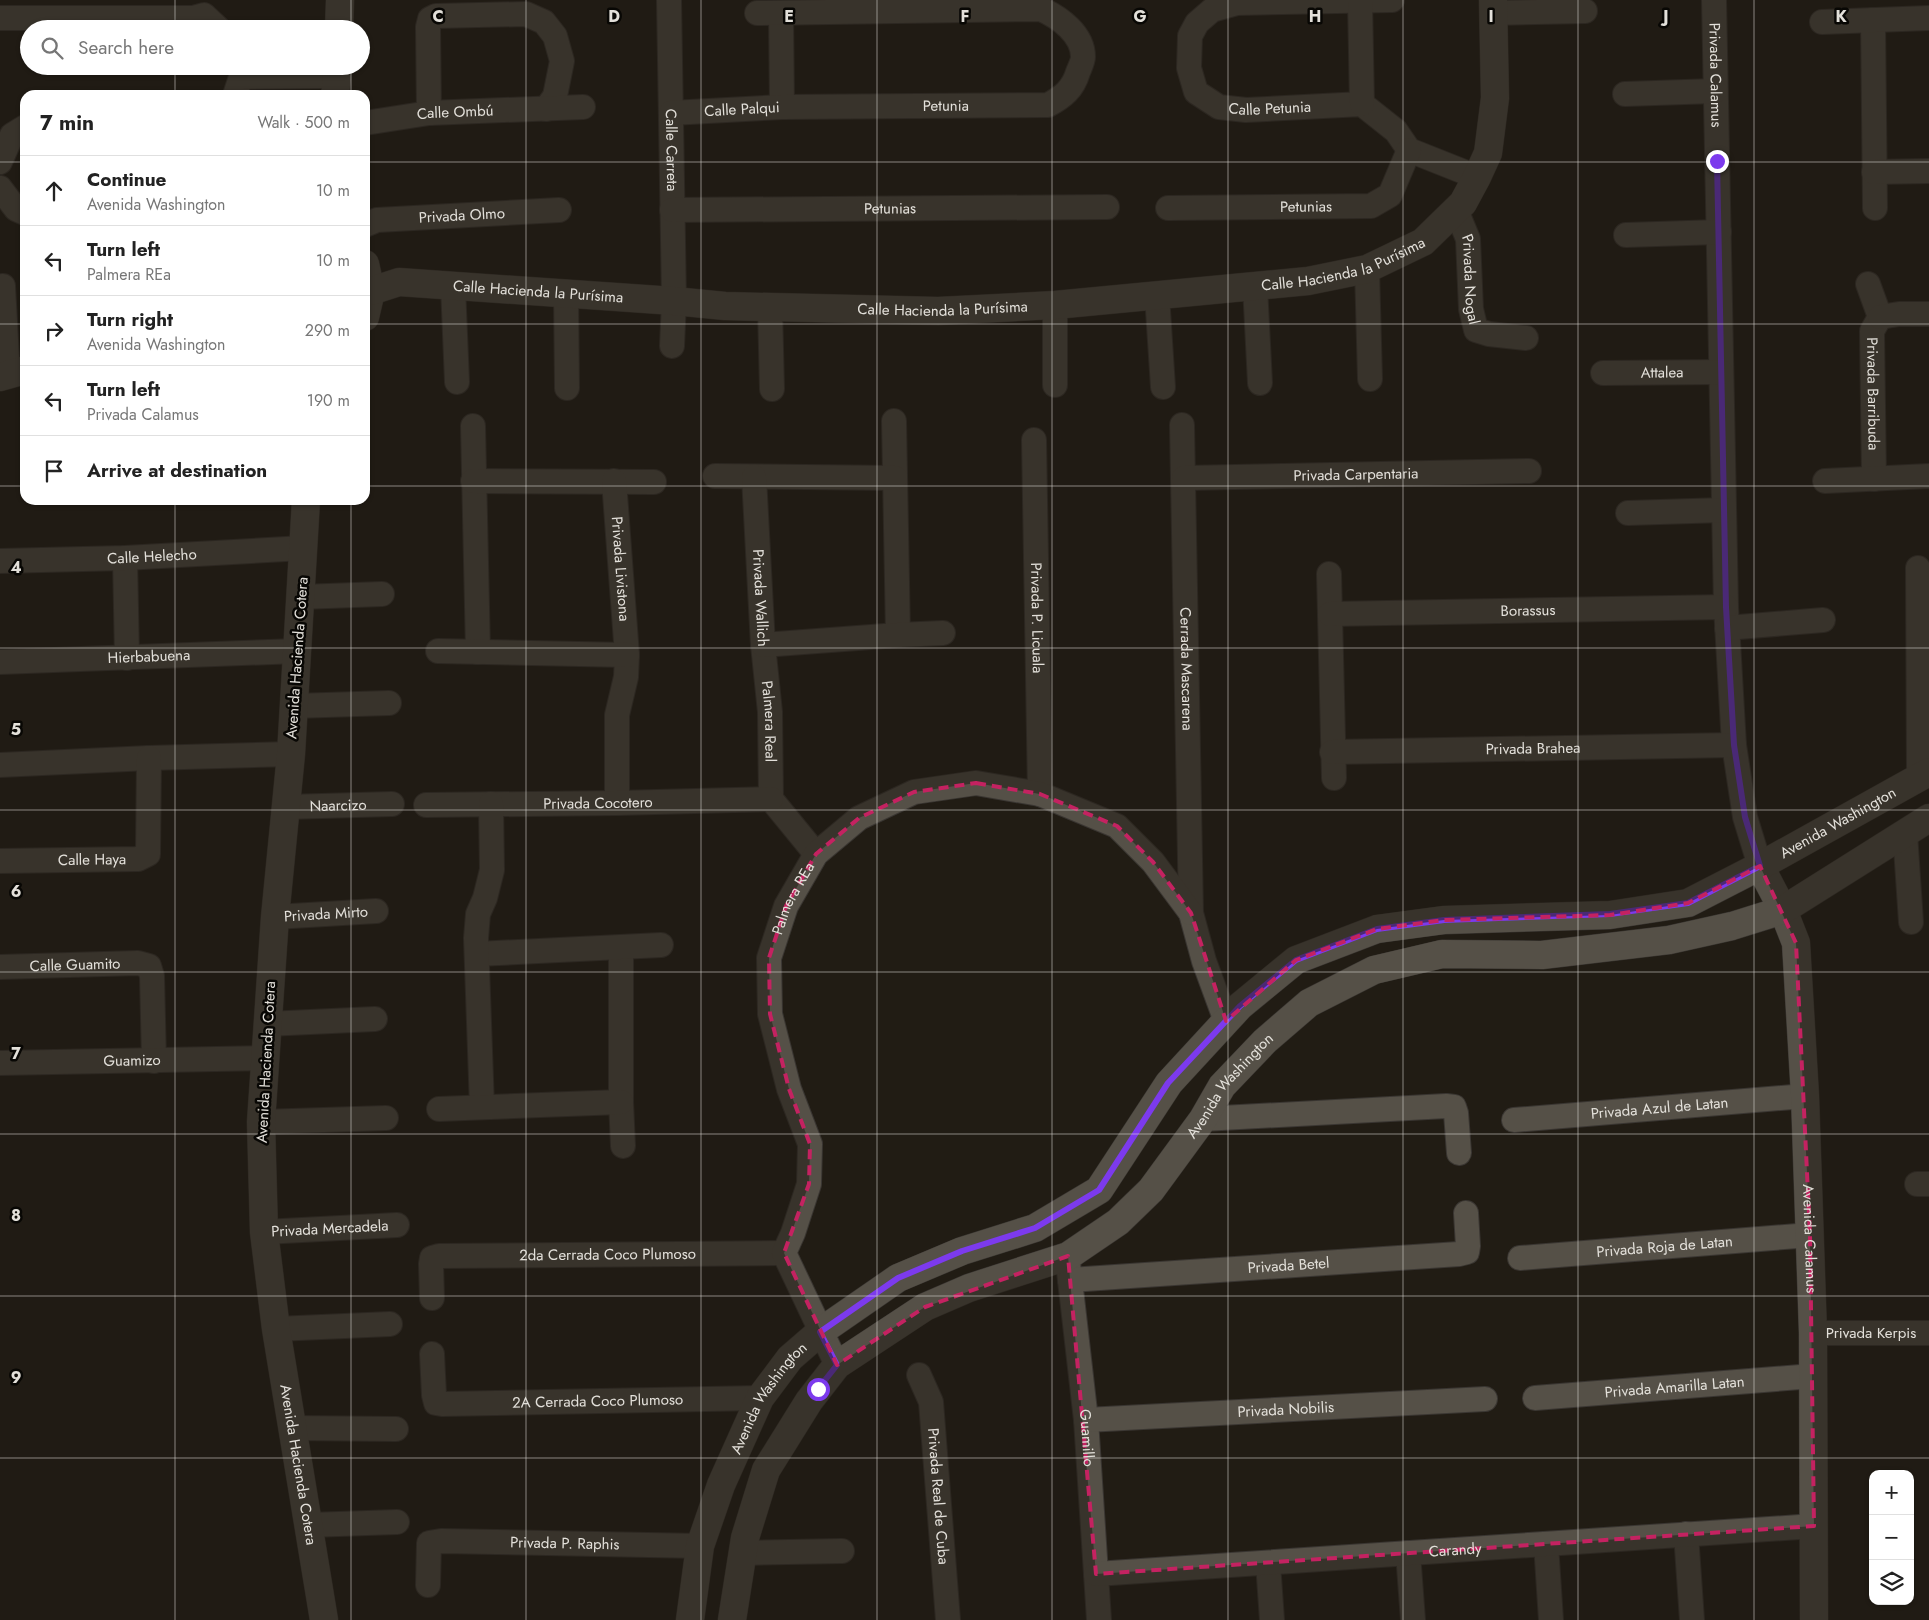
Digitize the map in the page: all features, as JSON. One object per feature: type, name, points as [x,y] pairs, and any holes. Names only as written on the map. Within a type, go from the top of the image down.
[{"type":"street","points":[[339,20],[340,0]]},
{"type":"street","name":"Calle Carreta","points":[[669,0],[674,301],[672,346]]},
{"type":"street","name":"Calle Petunia","points":[[1362,104],[1246,110],[1219,107],[1196,92],[1189,68],[1190,36],[1197,23],[1212,10],[1237,3],[1392,0]]},
{"type":"street","name":"Privada Calamus","points":[[1714,0],[1726,617],[1734,745],[1745,817],[1760,866]]},
{"type":"street","points":[[1360,1],[1362,104],[1396,131],[1409,150],[1478,177]]},
{"type":"street","points":[[1493,7],[1585,11]]},
{"type":"street","name":"Calle Hacienda la Purísima","points":[[370,278],[725,306],[938,311],[1056,305],[1308,281],[1367,269],[1424,242],[1463,203],[1478,177],[1488,153],[1495,98],[1493,7]]},
{"type":"street","name":"Petunia","points":[[781,13],[1041,9],[1054,14],[1074,33],[1083,57],[1077,76],[1064,96],[1048,105],[782,107]]},
{"type":"street","points":[[757,13],[781,13]]},
{"type":"street","name":"Calle Palqui","points":[[671,113],[782,107],[781,13]]},
{"type":"street","points":[[428,113],[428,27],[430,19],[436,16],[526,14],[544,22],[555,36],[562,61],[556,96],[546,110]]},
{"type":"street","points":[[0,18],[193,18],[209,15]]},
{"type":"street","points":[[1822,22],[1929,18]]},
{"type":"street","points":[[1873,20],[1875,208]]},
{"type":"street","points":[[236,90],[240,77],[337,79]]},
{"type":"street","points":[[1625,94],[1715,91]]},
{"type":"street","name":"Calle Ombú","points":[[370,122],[428,113],[546,110],[583,107]]},
{"type":"street","points":[[0,125],[20,126]]},
{"type":"street","points":[[0,162],[12,135],[20,129]]},
{"type":"street","name":"Petunias","points":[[1168,208],[1371,206],[1390,195],[1409,150]]},
{"type":"street","points":[[1874,172],[1929,171]]},
{"type":"street","points":[[0,188],[16,209],[20,211]]},
{"type":"street","name":"Petunias","points":[[672,210],[1107,207]]},
{"type":"street","name":"Privada Olmo","points":[[370,223],[377,220],[559,210]]},
{"type":"street","name":"Privada Nogal","points":[[1456,210],[1468,239],[1471,309],[1476,330],[1489,334],[1526,338]]},
{"type":"street","points":[[1626,235],[1719,232]]},
{"type":"street","points":[[1367,269],[1370,380]]},
{"type":"street","name":"Privada Barribuda","points":[[1868,284],[1880,317],[1872,332],[1874,479]]},
{"type":"street","points":[[3,286],[11,374]]},
{"type":"street","points":[[453,286],[457,382]]},
{"type":"street","points":[[1255,286],[1260,383]]},
{"type":"street","points":[[566,293],[567,388]]},
{"type":"street","points":[[1157,295],[1163,387]]},
{"type":"street","points":[[1055,385],[1056,305]]},
{"type":"street","points":[[770,308],[772,389]]},
{"type":"street","points":[[1880,317],[1899,314],[1929,314]]},
{"type":"street","name":"Attalea","points":[[1603,373],[1722,372]]},
{"type":"street","points":[[894,421],[898,635]]},
{"type":"street","name":"Cerrada Mascarena","points":[[1182,425],[1191,912]]},
{"type":"street","points":[[473,426],[478,652]]},
{"type":"street","name":"Privada P. Licuala","points":[[1034,440],[1040,794]]},
{"type":"street","name":"Privada Carpentaria","points":[[1184,478],[1529,471]]},
{"type":"street","points":[[715,476],[895,478]]},
{"type":"street","points":[[1825,481],[1929,476]]},
{"type":"street","name":"Privada Wallich","points":[[754,477],[763,645],[943,633]]},
{"type":"street","points":[[473,481],[654,482]]},
{"type":"street","name":"Privada Livistona","points":[[614,481],[627,655],[626,677],[617,715],[617,803]]},
{"type":"street","name":"Avenida Hacienda Cotera","points":[[306,505],[291,754],[275,917],[261,1122],[264,1232],[276,1329],[324,1620]]},
{"type":"street","points":[[1628,513],[1724,510]]},
{"type":"street","name":"Calle Helecho","points":[[0,561],[125,558],[304,548]]},
{"type":"street","points":[[125,558],[127,658]]},
{"type":"street","points":[[1918,568],[1924,775]]},
{"type":"street","points":[[1329,574],[1334,778]]},
{"type":"street","points":[[301,597],[382,594]]},
{"type":"street","name":"Borassus","points":[[1330,614],[1726,617],[1823,620]]},
{"type":"street","name":"Palmera Real","points":[[763,645],[770,712],[771,799]]},
{"type":"street","name":"Hierbabuena","points":[[0,662],[298,651]]},
{"type":"street","points":[[438,651],[627,655]]},
{"type":"street","points":[[294,706],[389,704]]},
{"type":"street","name":"Privada Brahea","points":[[1332,752],[1734,745]]},
{"type":"street","points":[[0,765],[291,754]]},
{"type":"street","name":"Calle Haya","points":[[0,861],[138,859],[148,854],[149,758]]},
{"type":"street","name":"Avenida Washington","points":[[690,1620],[700,1546],[721,1485],[760,1398],[790,1358],[820,1332],[898,1278],[962,1251],[1035,1228],[1099,1190],[1168,1083],[1240,1006],[1296,960],[1377,929],[1444,920],[1610,914],[1688,903],[1760,866],[1924,775]]},
{"type":"street","name":"Palmera REa","points":[[784,1253],[793,1233],[808,1184],[810,1144],[789,1089],[770,1014],[769,958],[786,906],[816,854],[859,818],[914,792],[976,783],[1040,794],[1117,826],[1153,862],[1191,912]]},
{"type":"street","points":[[771,799],[816,854]]},
{"type":"street","name":"Privada Cocotero","points":[[426,805],[771,799]]},
{"type":"street","name":"Naarcizo","points":[[286,807],[392,804]]},
{"type":"street","points":[[482,1107],[477,954],[478,914],[485,898],[492,870],[491,804]]},
{"type":"street","name":"Avenida Washington","points":[[732,1620],[742,1553],[766,1470],[809,1401],[837,1365],[925,1306],[969,1288],[1069,1268],[1151,1190],[1203,1120],[1222,1086],[1265,1041],[1309,1003],[1374,970],[1442,954],[1542,954],[1669,940],[1732,926],[1783,910],[1929,818]]},
{"type":"street","points":[[1905,833],[1911,922]]},
{"type":"street","name":"Avenida Calamus","points":[[1760,866],[1783,910],[1796,943],[1805,1096],[1813,1333],[1814,1620]]},
{"type":"street","name":"Privada Mirto","points":[[275,917],[376,911]]},
{"type":"street","points":[[1191,912],[1204,961],[1226,1021]]},
{"type":"street","points":[[477,954],[661,945]]},
{"type":"street","points":[[621,948],[621,1102],[623,1146]]},
{"type":"street","name":"Calle Guamito","points":[[0,967],[138,963],[149,966],[152,976],[154,1061]]},
{"type":"street","points":[[267,1024],[375,1019]]},
{"type":"street","name":"Guamizo","points":[[0,1064],[264,1058]]},
{"type":"street","name":"Privada Azul de Latan","points":[[1514,1120],[1805,1096]]},
{"type":"street","points":[[439,1109],[621,1102]]},
{"type":"street","points":[[1203,1120],[1446,1106],[1454,1107],[1456,1113],[1459,1152]]},
{"type":"street","points":[[261,1122],[386,1118]]},
{"type":"street","name":"Privada Betel","points":[[1069,1268],[1459,1254],[1467,1252],[1466,1213]]},
{"type":"street","name":"Privada Mercadela","points":[[264,1232],[397,1225]]},
{"type":"street","name":"Privada Roja de Latan","points":[[1520,1258],[1810,1235]]},
{"type":"street","points":[[784,1253],[837,1365]]},
{"type":"street","name":"2da Cerrada Coco Plumoso","points":[[432,1298],[432,1258],[439,1256],[784,1253]]},
{"type":"street","name":"Guamillo","points":[[1069,1268],[1086,1420],[1099,1620]]},
{"type":"street","points":[[276,1329],[390,1324]]},
{"type":"street","name":"Privada Kerpis","points":[[1813,1333],[1929,1333]]},
{"type":"street","name":"2A Cerrada Coco Plumoso","points":[[432,1354],[434,1395],[436,1403],[442,1404],[760,1398]]},
{"type":"street","name":"Privada Real de Cuba","points":[[919,1375],[931,1402],[948,1620]]},
{"type":"street","name":"Privada Amarilla Latan","points":[[1535,1398],[1813,1376]]},
{"type":"street","name":"Privada Nobilis","points":[[1086,1420],[1485,1399]]},
{"type":"street","points":[[292,1428],[396,1429]]},
{"type":"street","points":[[309,1525],[397,1522]]},
{"type":"street","name":"Carandy","points":[[1096,1574],[1814,1526]]},
{"type":"street","points":[[1686,1534],[1692,1620]]},
{"type":"street","name":"Privada P. Raphis","points":[[428,1585],[429,1543],[700,1546]]},
{"type":"street","points":[[1546,1544],[1551,1620]]},
{"type":"street","points":[[742,1553],[842,1551]]},
{"type":"street","points":[[1408,1553],[1413,1620]]},
{"type":"street","points":[[1268,1563],[1272,1620]]},
{"type":"highlighted area","points":[[976,783],[1040,794],[1117,826],[1153,862],[1191,913],[1226,1021],[1296,960],[1377,929],[1444,920],[1610,915],[1688,903],[1760,866],[1796,943],[1810,1235],[1814,1526],[1096,1574],[1068,1256],[925,1307],[837,1365],[784,1253],[809,1184],[810,1144],[789,1089],[770,1014],[769,958],[786,906],[816,854],[859,818],[914,792]]},
{"type":"route","points":[[818,1389],[837,1365],[820,1332],[898,1278],[962,1251],[1035,1228],[1099,1190],[1123,1156],[1168,1083],[1240,1006],[1296,960],[1377,929],[1444,920],[1610,914],[1688,903],[1760,866],[1745,817],[1734,745],[1726,607],[1717,161]]}]
